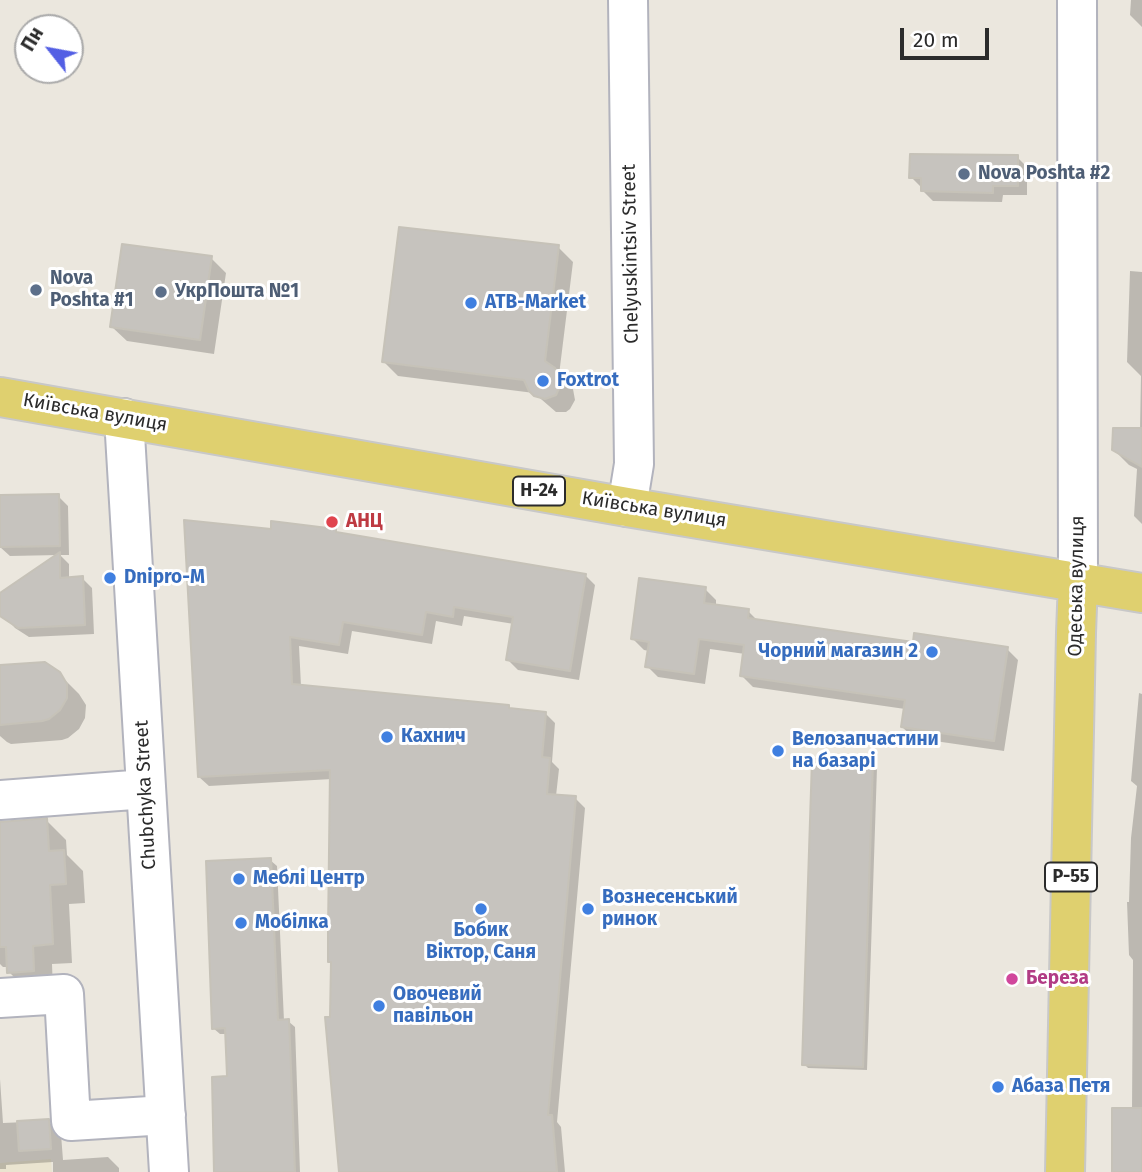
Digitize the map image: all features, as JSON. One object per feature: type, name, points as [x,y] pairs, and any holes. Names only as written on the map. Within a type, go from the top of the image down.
[{"type":"main road","name":"Київська вулиця","points":[[0,397],[627,507],[1142,593]]},
{"type":"main road","name":"Одеська вулиця","points":[[1065,1172],[1078,582]]},
{"type":"street","name":"Chelyuskintsiv Street","points":[[627,507],[634,464],[628,0]]},
{"type":"street","name":"Одеська вулиця","points":[[1077,0],[1078,582]]},
{"type":"street","name":"Chubchyka Street","points":[[124,418],[169,1172]]},
{"type":"street","points":[[0,800],[146,789]]},
{"type":"street","points":[[0,998],[64,994],[71,1121],[166,1115]]},
{"type":"shaded area","points":[[51,1159],[52,1172],[0,1172],[0,1163]]},
{"type":"building","name":"Nova Poshta #2","points":[[910,154],[1018,155],[1018,186],[993,186],[993,193],[921,191],[921,178],[909,178]]},
{"type":"building","name":"ATB-Market","points":[[399,227],[559,245],[545,361],[555,368],[561,378],[556,395],[545,399],[534,396],[524,380],[382,362]]},
{"type":"building","name":"УкрПошта №1","points":[[122,244],[212,256],[200,340],[110,327]]},
{"type":"building","points":[[1113,428],[1142,428],[1142,467],[1112,450]]},
{"type":"building","points":[[59,494],[60,546],[0,547],[0,495]]},
{"type":"building","points":[[184,520],[271,529],[271,521],[336,529],[336,532],[586,574],[570,671],[506,660],[513,617],[454,607],[453,617],[426,612],[422,635],[343,622],[339,645],[290,637],[292,684],[509,705],[509,708],[546,712],[542,757],[550,758],[547,794],[576,796],[548,1115],[552,1115],[557,1172],[339,1172],[325,1017],[330,1017],[330,770],[198,777]]},
{"type":"building","points":[[60,552],[60,578],[83,576],[85,625],[18,628],[0,616],[0,593]]},
{"type":"building","points":[[639,578],[706,587],[704,603],[749,609],[748,618],[913,642],[914,633],[1008,647],[994,741],[901,727],[905,700],[740,676],[744,645],[699,639],[694,674],[645,667],[649,642],[631,639]]},
{"type":"building","points":[[45,662],[60,672],[67,684],[67,698],[60,710],[42,721],[0,725],[0,665]]},
{"type":"building","points":[[812,759],[873,761],[863,1067],[802,1065]]},
{"type":"building","points":[[47,818],[49,851],[64,850],[66,884],[50,885],[53,944],[33,946],[34,971],[7,973],[6,947],[0,947],[0,822]]},
{"type":"building","points":[[271,858],[278,1020],[289,1019],[295,1172],[214,1172],[212,1077],[227,1076],[225,1028],[212,1029],[206,861]]},
{"type":"building","points":[[1112,1108],[1142,1108],[1142,1172],[1112,1172]]},
{"type":"building","points":[[49,1119],[51,1149],[19,1151],[17,1121]]},
{"type":"place","name":"Nova Poshta #2","points":[[964,174]]},
{"type":"place","name":"Nova Poshta #1","points":[[36,290]]},
{"type":"place","name":"УкрПошта №1","points":[[161,292]]},
{"type":"place","name":"ATB-Market","points":[[471,303]]},
{"type":"place","name":"Foxtrot","points":[[543,381]]},
{"type":"place","name":"АНЦ","points":[[332,522]]},
{"type":"place","name":"Dnipro-M","points":[[110,578]]},
{"type":"place","name":"Чорний магазин 2","points":[[932,652]]},
{"type":"place","name":"Кахнич","points":[[387,737]]},
{"type":"place","name":"Велозапчастини на базарі","points":[[778,751]]},
{"type":"place","name":"Меблі Центр","points":[[239,879]]},
{"type":"place","name":"Бобик Віктор, Саня","points":[[481,909]]},
{"type":"place","name":"Вознесенський ринок","points":[[588,909]]},
{"type":"place","name":"Мобілка","points":[[241,923]]},
{"type":"place","name":"Береза","points":[[1012,979]]},
{"type":"place","name":"Овочевий павільон","points":[[379,1006]]},
{"type":"place","name":"Абаза Петя","points":[[998,1087]]}]
